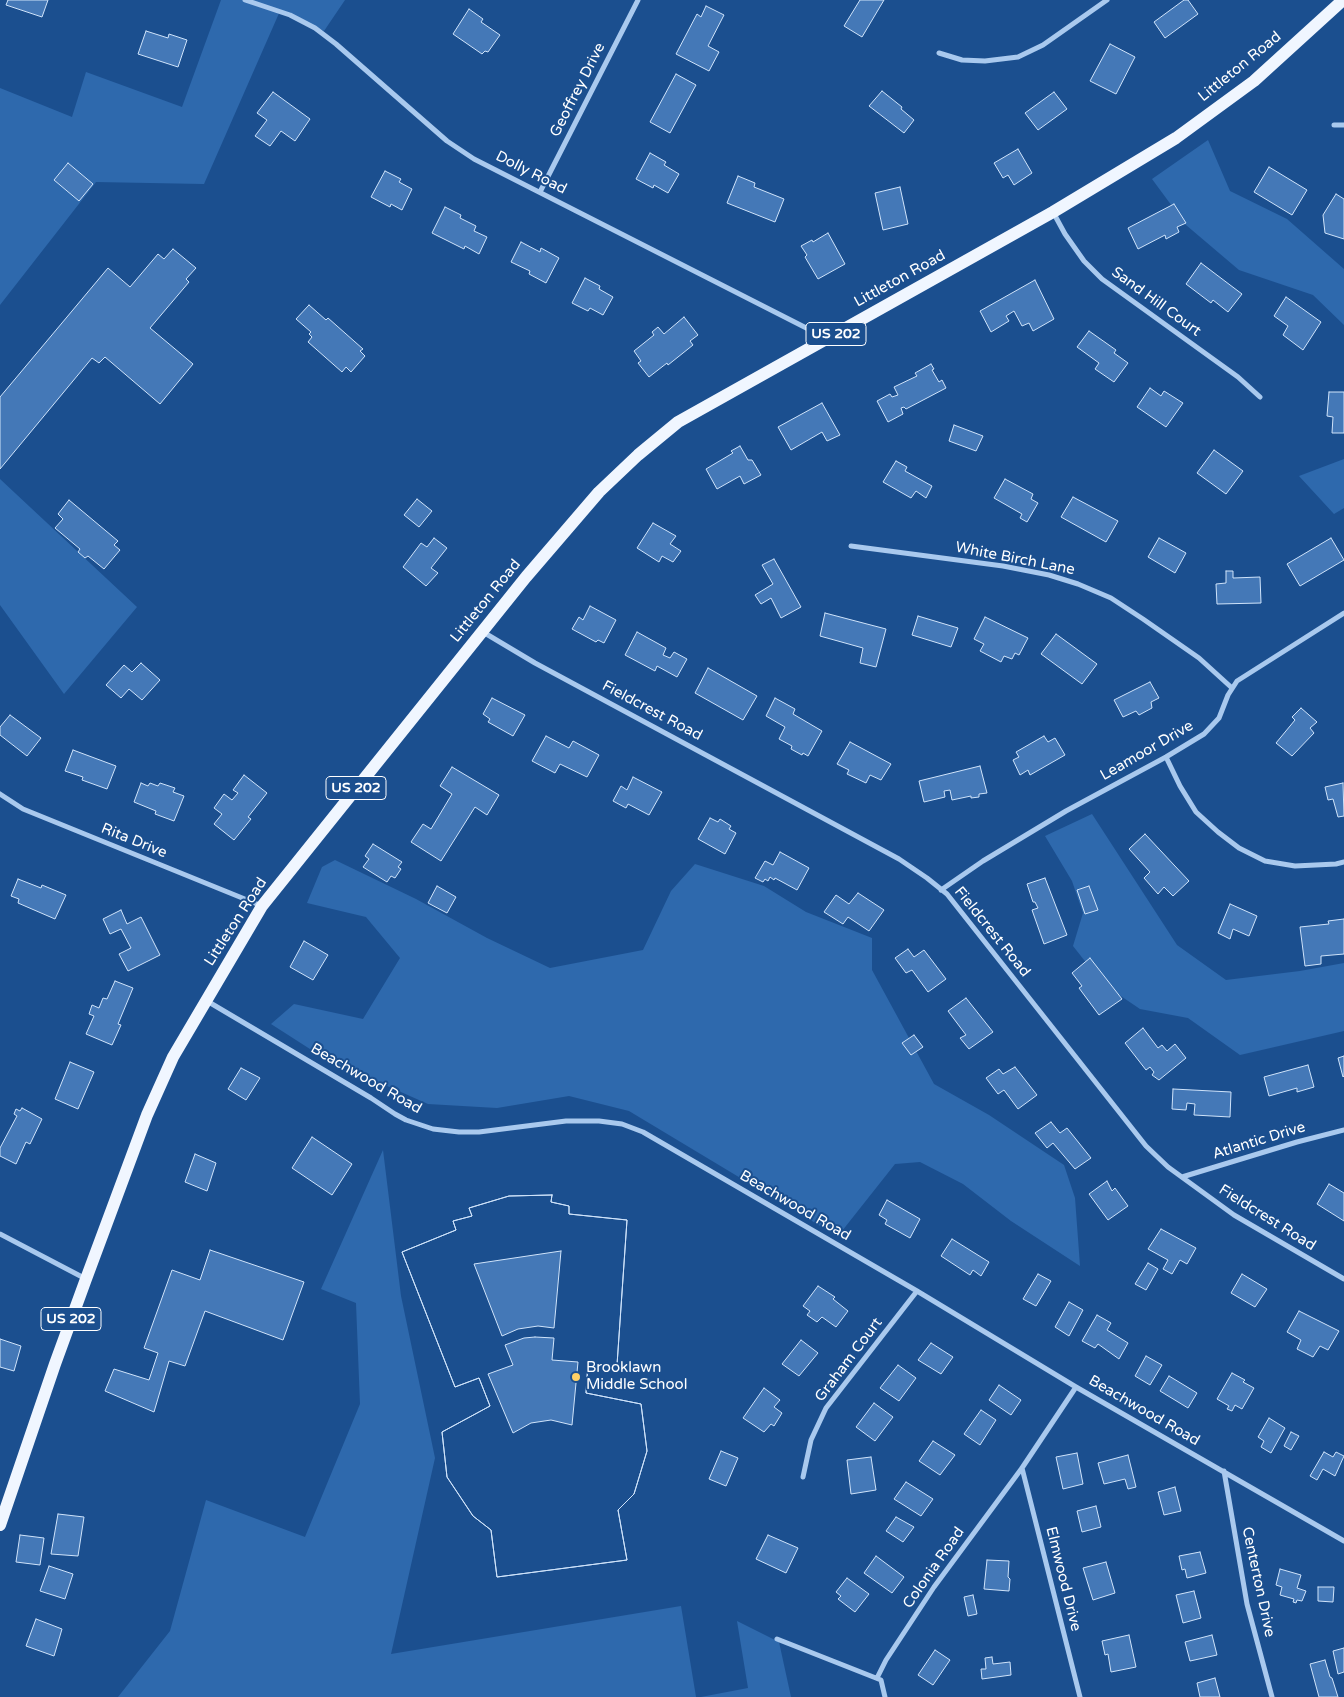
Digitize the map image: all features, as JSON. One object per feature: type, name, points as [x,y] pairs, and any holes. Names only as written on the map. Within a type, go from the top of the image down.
[{"type":"main road","name":"Littleton Road","points":[[0,1525],[55,1364],[147,1115],[173,1057],[206,1000],[262,906],[526,577],[600,492],[638,455],[678,422],[1053,212],[1176,138],[1254,81],[1343,0]]},
{"type":"street","name":"Dolly Road","points":[[245,0],[290,15],[316,28],[447,141],[474,159],[827,339]]},
{"type":"street","name":"Geoffrey Drive","points":[[540,192],[638,0]]},
{"type":"street","points":[[940,54],[985,61],[1018,57],[1043,45],[1107,0]]},
{"type":"street","points":[[1334,125],[1344,125]]},
{"type":"street","name":"Sand Hill Court","points":[[1053,212],[1065,234],[1084,261],[1102,279],[1238,377],[1260,397]]},
{"type":"street","name":"White Birch Lane","points":[[851,546],[1003,566],[1049,575],[1078,584],[1111,598],[1143,619],[1199,658],[1232,688]]},
{"type":"street","name":"Leamoor Drive","points":[[941,890],[983,861],[1066,811],[1166,757],[1204,734],[1219,718],[1237,681],[1344,613]]},
{"type":"street","name":"Fieldcrest Road","points":[[482,632],[535,663],[899,859],[927,878],[947,894],[1146,1146],[1182,1178],[1234,1215],[1344,1278]]},
{"type":"street","points":[[1166,757],[1180,786],[1196,812],[1239,848],[1266,861],[1295,866],[1344,862]]},
{"type":"street","name":"Rita Drive","points":[[0,794],[23,809],[262,906]]},
{"type":"street","name":"Beachwood Road","points":[[206,1000],[395,1114],[406,1120],[433,1129],[479,1132],[566,1121],[600,1121],[622,1124],[643,1132],[917,1291],[1076,1387],[1344,1541]]},
{"type":"street","name":"Atlantic Drive","points":[[1182,1178],[1297,1142],[1344,1130]]},
{"type":"street","points":[[0,1234],[86,1279]]},
{"type":"street","name":"Graham Court","points":[[803,1477],[811,1440],[826,1408],[917,1291]]},
{"type":"street","name":"Colonia Road","points":[[877,1678],[886,1660],[934,1587],[1022,1468],[1076,1387]]},
{"type":"street","name":"Elmwood Drive","points":[[1022,1468],[1080,1697]]},
{"type":"street","name":"Centerton Drive","points":[[1224,1472],[1247,1604],[1272,1697]]},
{"type":"street","points":[[777,1639],[881,1680],[885,1697]]},
{"type":"shaded area","points":[[221,0],[345,0],[324,31],[280,11],[204,184],[96,182],[0,305],[0,88],[72,117],[86,72],[182,107]]},
{"type":"shaded area","points":[[1208,140],[1230,191],[1287,219],[1344,269],[1344,325],[1313,295],[1239,270],[1186,225],[1152,179]]},
{"type":"shaded area","points":[[1344,459],[1344,508],[1334,514],[1299,476]]},
{"type":"shaded area","points":[[0,479],[137,607],[64,694],[0,605]]},
{"type":"shaded area","points":[[1092,814],[1177,945],[1226,980],[1300,971],[1344,963],[1344,1031],[1240,1055],[1188,1018],[1140,1009],[1103,984],[1073,946],[1083,913],[1072,881],[1045,836]]},
{"type":"shaded area","points":[[335,860],[416,899],[487,938],[550,968],[643,950],[671,891],[695,864],[764,886],[806,912],[872,938],[872,970],[934,1084],[989,1115],[1064,1165],[1075,1198],[1080,1266],[1011,1221],[963,1184],[920,1162],[895,1164],[842,1231],[822,1227],[629,1111],[569,1096],[497,1108],[428,1104],[324,1058],[271,1024],[294,1004],[363,1019],[400,958],[366,917],[307,903],[322,867]]},
{"type":"shaded area","points":[[383,1150],[401,1296],[435,1458],[391,1654],[681,1606],[696,1697],[118,1697],[170,1631],[206,1500],[305,1537],[360,1404],[356,1303],[321,1289]]},
{"type":"shaded area","points":[[737,1621],[779,1642],[791,1697],[701,1697],[748,1688]]},
{"type":"building","points":[[8,0],[48,0],[42,17],[6,5]]},
{"type":"building","points":[[860,0],[884,0],[862,37],[844,26]]},
{"type":"building","points":[[1184,0],[1188,0],[1198,14],[1165,38],[1154,22]]},
{"type":"building","points":[[706,6],[724,15],[708,46],[719,52],[709,71],[676,54],[697,14],[701,17]]},
{"type":"building","points":[[469,9],[483,19],[481,22],[500,35],[488,52],[485,51],[482,54],[453,34]]},
{"type":"building","points":[[146,31],[168,38],[169,34],[187,40],[178,67],[138,54]]},
{"type":"building","points":[[1110,44],[1135,57],[1116,94],[1090,81]]},
{"type":"building","points":[[676,74],[696,85],[670,133],[650,122]]},
{"type":"building","points":[[882,91],[902,107],[901,109],[914,120],[904,133],[869,106]]},
{"type":"building","points":[[273,92],[310,119],[295,141],[281,131],[270,146],[255,136],[267,120],[257,113]]},
{"type":"building","points":[[1054,92],[1067,109],[1038,130],[1025,113]]},
{"type":"building","points":[[1018,149],[1032,173],[1014,185],[1008,175],[1003,178],[994,163]]},
{"type":"building","points":[[650,153],[666,162],[664,165],[679,174],[668,193],[654,185],[653,188],[636,179]]},
{"type":"building","points":[[68,163],[93,184],[79,201],[54,180]]},
{"type":"building","points":[[1269,167],[1307,190],[1292,215],[1254,192]]},
{"type":"building","points":[[385,171],[401,179],[399,182],[412,189],[402,210],[391,204],[390,207],[371,197]]},
{"type":"building","points":[[738,176],[755,183],[754,187],[784,199],[775,222],[727,203]]},
{"type":"building","points":[[900,187],[908,224],[883,230],[875,193]]},
{"type":"building","points":[[1336,194],[1344,199],[1344,239],[1325,233],[1323,215]]},
{"type":"building","points":[[1174,204],[1186,223],[1177,227],[1179,232],[1166,239],[1165,235],[1138,249],[1128,228]]},
{"type":"building","points":[[445,207],[461,215],[460,218],[476,226],[474,231],[487,237],[479,254],[465,246],[464,249],[432,233]]},
{"type":"building","points":[[828,233],[845,264],[818,279],[801,246],[812,240],[813,242]]},
{"type":"building","points":[[521,242],[540,252],[541,248],[559,258],[546,283],[529,274],[530,271],[511,262]]},
{"type":"building","points":[[173,249],[196,268],[186,279],[189,282],[150,328],[193,364],[160,404],[105,357],[99,363],[92,358],[0,469],[0,397],[108,268],[130,287],[158,254],[164,259]]},
{"type":"building","points":[[1201,263],[1242,294],[1228,312],[1213,300],[1211,303],[1186,284]]},
{"type":"building","points":[[585,278],[600,286],[599,289],[613,297],[603,315],[590,308],[588,311],[572,303]]},
{"type":"building","points":[[1035,280],[1054,319],[1033,331],[1029,323],[1022,326],[1014,311],[1006,316],[1009,321],[991,332],[980,311]]},
{"type":"building","points":[[1286,297],[1321,322],[1303,350],[1283,335],[1288,326],[1274,316]]},
{"type":"building","points":[[309,305],[326,320],[328,318],[363,349],[360,351],[365,356],[351,372],[346,367],[342,372],[308,342],[312,337],[309,334],[311,332],[296,319]]},
{"type":"building","points":[[684,317],[698,335],[690,341],[693,345],[649,377],[638,363],[641,361],[634,351],[654,335],[652,332],[658,327],[664,334]]},
{"type":"building","points":[[1089,331],[1116,350],[1114,353],[1128,363],[1114,382],[1095,369],[1099,363],[1077,347]]},
{"type":"building","points":[[931,364],[934,369],[932,370],[939,382],[942,380],[946,388],[906,409],[904,407],[901,408],[903,414],[888,422],[877,401],[890,394],[892,397],[898,395],[894,387],[917,376],[915,373]]},
{"type":"building","points":[[1150,388],[1161,396],[1164,391],[1183,403],[1166,427],[1137,407]]},
{"type":"building","points":[[1329,392],[1344,392],[1344,433],[1332,433],[1333,417],[1327,416]]},
{"type":"building","points":[[822,403],[840,435],[827,441],[822,432],[791,450],[778,427]]},
{"type":"building","points":[[954,425],[983,436],[976,451],[949,441]]},
{"type":"building","points":[[740,446],[748,460],[752,460],[761,475],[744,484],[740,476],[717,489],[706,469],[733,453],[731,451]]},
{"type":"building","points":[[1214,450],[1243,471],[1226,494],[1197,473]]},
{"type":"building","points":[[896,461],[907,467],[905,471],[932,486],[926,498],[916,491],[911,498],[883,482]]},
{"type":"building","points":[[1005,479],[1033,494],[1031,499],[1038,503],[1027,522],[1020,518],[1022,514],[994,498]]},
{"type":"building","points":[[1073,497],[1118,521],[1106,542],[1061,517]]},
{"type":"building","points":[[417,499],[432,511],[419,527],[404,515]]},
{"type":"building","points":[[69,500],[118,541],[114,545],[120,550],[104,569],[88,556],[85,558],[78,552],[80,549],[55,528],[63,519],[58,514]]},
{"type":"building","points":[[653,523],[676,536],[670,544],[681,551],[673,562],[662,556],[659,562],[637,548]]},
{"type":"building","points":[[434,538],[447,548],[431,568],[438,573],[426,586],[403,567],[421,543],[427,547]]},
{"type":"building","points":[[1159,538],[1186,553],[1175,573],[1148,557]]},
{"type":"building","points":[[1331,538],[1344,560],[1300,586],[1287,564]]},
{"type":"building","points":[[774,559],[801,607],[781,618],[771,598],[761,604],[755,595],[773,584],[762,565]]},
{"type":"building","points":[[1226,571],[1233,571],[1233,578],[1260,577],[1261,603],[1217,604],[1216,584],[1226,583]]},
{"type":"building","points":[[590,606],[616,620],[604,643],[598,640],[596,642],[572,629],[579,617],[583,620]]},
{"type":"building","points":[[825,613],[886,629],[876,667],[860,663],[863,648],[820,636]]},
{"type":"building","points":[[918,616],[958,628],[951,647],[912,635]]},
{"type":"building","points":[[985,617],[1028,638],[1019,655],[1015,653],[1012,659],[1004,656],[1001,662],[980,651],[984,644],[974,639]]},
{"type":"building","points":[[637,632],[666,648],[663,655],[670,658],[674,652],[687,659],[677,677],[657,666],[655,671],[625,655]]},
{"type":"building","points":[[1056,634],[1097,664],[1082,684],[1041,654]]},
{"type":"building","points":[[141,663],[160,680],[142,700],[129,689],[121,698],[106,685],[124,665],[132,672]]},
{"type":"building","points":[[708,668],[757,696],[743,720],[695,693]]},
{"type":"building","points":[[1150,682],[1159,698],[1151,702],[1152,708],[1139,715],[1136,711],[1123,717],[1114,700]]},
{"type":"building","points":[[492,698],[525,715],[513,736],[488,722],[490,719],[483,714]]},
{"type":"building","points":[[775,698],[795,709],[793,714],[822,731],[808,756],[791,749],[792,746],[779,739],[785,727],[766,716]]},
{"type":"building","points":[[1301,708],[1317,722],[1310,728],[1314,733],[1292,756],[1276,743],[1295,720],[1292,717]]},
{"type":"building","points":[[10,715],[41,738],[27,756],[0,735],[0,727]]},
{"type":"building","points":[[546,736],[569,748],[573,741],[599,755],[587,777],[560,764],[555,773],[532,761]]},
{"type":"building","points":[[1044,736],[1048,742],[1055,738],[1065,755],[1030,775],[1028,770],[1020,775],[1013,760],[1019,757],[1016,752]]},
{"type":"building","points":[[850,742],[891,764],[881,780],[870,775],[866,783],[847,774],[849,770],[837,764]]},
{"type":"building","points":[[73,750],[116,766],[107,789],[82,780],[83,777],[65,771]]},
{"type":"building","points":[[980,766],[987,793],[979,794],[979,797],[971,798],[971,796],[952,800],[950,790],[944,791],[945,797],[924,802],[919,781]]},
{"type":"building","points":[[452,767],[499,795],[487,815],[475,807],[441,861],[411,842],[423,824],[431,829],[452,794],[440,786]]},
{"type":"building","points":[[244,775],[267,793],[248,817],[251,819],[234,840],[214,824],[222,814],[214,808],[224,794],[232,800],[238,793],[233,790]]},
{"type":"building","points":[[633,777],[662,792],[649,815],[628,804],[626,808],[613,801],[621,786],[627,790]]},
{"type":"building","points":[[141,783],[148,786],[150,783],[158,786],[160,783],[175,788],[173,792],[184,796],[174,821],[155,814],[156,811],[134,802]]},
{"type":"building","points":[[1343,783],[1344,816],[1338,817],[1333,799],[1328,800],[1325,787]]},
{"type":"building","points":[[710,818],[718,822],[720,819],[731,826],[729,829],[736,833],[725,854],[698,839]]},
{"type":"building","points":[[1145,834],[1189,881],[1173,896],[1164,887],[1158,894],[1144,878],[1150,872],[1129,849]]},
{"type":"building","points":[[373,844],[402,862],[398,867],[401,869],[395,878],[391,876],[387,882],[363,867],[369,859],[365,856]]},
{"type":"building","points":[[780,852],[809,868],[797,890],[775,878],[774,880],[770,877],[768,881],[765,879],[763,882],[755,878],[765,861],[773,865]]},
{"type":"building","points":[[1045,878],[1067,935],[1044,944],[1032,910],[1038,908],[1035,902],[1033,902],[1027,884]]},
{"type":"building","points":[[18,879],[41,888],[42,885],[66,895],[55,919],[18,903],[19,899],[11,896]]},
{"type":"building","points":[[437,886],[456,897],[447,913],[428,903]]},
{"type":"building","points":[[1089,886],[1098,910],[1085,914],[1077,890]]},
{"type":"building","points":[[858,893],[884,910],[869,931],[848,917],[843,924],[824,912],[836,895],[849,904]]},
{"type":"building","points":[[1230,904],[1257,916],[1249,936],[1233,929],[1230,939],[1218,933]]},
{"type":"building","points":[[121,910],[127,924],[141,917],[160,955],[128,971],[119,954],[131,948],[121,929],[110,934],[103,919]]},
{"type":"building","points":[[1344,919],[1344,954],[1321,956],[1321,964],[1305,966],[1300,927],[1329,924],[1328,921]]},
{"type":"building","points":[[304,941],[328,955],[313,980],[290,967]]},
{"type":"building","points":[[908,949],[914,957],[924,950],[946,979],[928,992],[912,970],[906,973],[895,958]]},
{"type":"building","points":[[1090,958],[1122,999],[1099,1015],[1079,988],[1082,986],[1072,973]]},
{"type":"building","points":[[115,981],[133,988],[118,1024],[121,1025],[112,1045],[86,1034],[94,1016],[89,1014],[92,1005],[99,1008],[103,998],[107,999]]},
{"type":"building","points":[[966,998],[993,1032],[969,1049],[960,1038],[966,1035],[948,1011]]},
{"type":"building","points":[[1143,1028],[1158,1048],[1162,1045],[1167,1051],[1175,1044],[1186,1058],[1159,1080],[1152,1075],[1154,1072],[1150,1067],[1146,1070],[1125,1043]]},
{"type":"building","points":[[914,1035],[923,1047],[911,1055],[902,1043]]},
{"type":"building","points":[[1344,1056],[1344,1076],[1343,1077],[1338,1058]]},
{"type":"building","points":[[70,1062],[94,1072],[78,1109],[55,1099]]},
{"type":"building","points":[[1308,1065],[1314,1087],[1297,1092],[1297,1088],[1269,1096],[1264,1077]]},
{"type":"building","points":[[1015,1067],[1037,1095],[1018,1109],[1004,1090],[998,1094],[986,1078],[999,1069],[1003,1074]]},
{"type":"building","points":[[241,1068],[260,1078],[246,1100],[228,1089]]},
{"type":"building","points":[[1173,1089],[1231,1092],[1230,1117],[1194,1115],[1195,1104],[1187,1103],[1186,1110],[1172,1109]]},
{"type":"building","points":[[22,1108],[42,1119],[30,1144],[26,1142],[16,1164],[0,1156],[0,1148],[17,1116],[14,1114],[16,1109],[20,1111]]},
{"type":"building","points":[[1051,1122],[1060,1133],[1067,1128],[1091,1158],[1075,1169],[1053,1143],[1047,1148],[1035,1133]]},
{"type":"building","points":[[312,1137],[352,1164],[332,1195],[292,1168]]},
{"type":"building","points":[[195,1154],[216,1163],[207,1191],[185,1182]]},
{"type":"building","points":[[1107,1181],[1112,1191],[1115,1188],[1128,1206],[1108,1220],[1089,1194]]},
{"type":"building","points":[[1329,1184],[1344,1193],[1344,1221],[1317,1204]]},
{"type":"building","name":"Brooklawn Middle School","points":[[552,1195],[551,1202],[569,1206],[569,1214],[627,1220],[617,1365],[588,1363],[586,1393],[641,1404],[647,1451],[634,1494],[618,1510],[627,1560],[497,1577],[491,1530],[473,1516],[447,1477],[442,1432],[490,1406],[479,1378],[455,1387],[402,1252],[456,1230],[453,1221],[472,1216],[469,1208],[509,1196]],"holes":[[[561,1251],[554,1328],[538,1326],[518,1329],[502,1336],[474,1264]],[[524,1338],[554,1338],[552,1360],[578,1362],[572,1425],[551,1420],[531,1423],[513,1433],[488,1374],[513,1365],[505,1345]]]},
{"type":"building","name":"Brooklawn Middle School","points":[[552,1195],[551,1202],[569,1206],[569,1214],[627,1220],[617,1365],[588,1363],[586,1393],[641,1404],[647,1451],[634,1494],[618,1510],[627,1560],[497,1577],[491,1530],[473,1516],[447,1477],[442,1432],[490,1406],[479,1378],[455,1387],[402,1252],[456,1230],[453,1221],[472,1216],[469,1208],[509,1196]]},
{"type":"building","points":[[887,1200],[920,1219],[910,1238],[885,1224],[887,1220],[879,1215]]},
{"type":"building","points":[[1161,1229],[1196,1248],[1187,1264],[1180,1260],[1172,1274],[1163,1269],[1168,1260],[1148,1249]]},
{"type":"building","points":[[952,1239],[989,1262],[981,1276],[973,1270],[970,1275],[941,1256]]},
{"type":"building","points":[[210,1250],[304,1282],[283,1340],[205,1311],[185,1366],[169,1361],[154,1412],[105,1391],[114,1369],[149,1380],[158,1353],[144,1348],[172,1270],[200,1280]]},
{"type":"building","points":[[1148,1263],[1158,1269],[1146,1290],[1135,1284]]},
{"type":"building","points":[[1038,1274],[1051,1281],[1036,1306],[1023,1299]]},
{"type":"building","points":[[1242,1274],[1267,1289],[1255,1307],[1231,1293]]},
{"type":"building","points":[[818,1286],[835,1297],[833,1299],[848,1311],[836,1327],[822,1317],[817,1322],[807,1315],[810,1311],[803,1306]]},
{"type":"building","points":[[1069,1302],[1083,1310],[1069,1336],[1055,1327]]},
{"type":"building","points":[[1299,1311],[1339,1331],[1328,1350],[1320,1346],[1313,1357],[1297,1349],[1301,1340],[1287,1332]]},
{"type":"building","points":[[1097,1315],[1111,1323],[1107,1330],[1128,1343],[1119,1359],[1098,1344],[1095,1348],[1082,1341]]},
{"type":"building","points":[[0,1339],[21,1346],[14,1371],[0,1367]]},
{"type":"building","points":[[801,1340],[818,1353],[799,1376],[782,1364]]},
{"type":"building","points":[[931,1343],[953,1357],[941,1374],[918,1360]]},
{"type":"building","points":[[1146,1356],[1162,1365],[1150,1385],[1135,1376]]},
{"type":"building","points":[[898,1365],[916,1378],[899,1401],[880,1388]]},
{"type":"building","points":[[1232,1373],[1245,1380],[1243,1382],[1254,1388],[1242,1409],[1235,1405],[1232,1411],[1227,1409],[1229,1406],[1217,1399]]},
{"type":"building","points":[[1169,1376],[1197,1393],[1188,1408],[1160,1391]]},
{"type":"building","points":[[999,1385],[1021,1400],[1011,1415],[989,1400]]},
{"type":"building","points":[[764,1388],[780,1400],[774,1407],[782,1413],[774,1426],[771,1424],[764,1432],[743,1418]]},
{"type":"building","points":[[874,1403],[893,1417],[875,1441],[856,1427]]},
{"type":"building","points":[[981,1410],[996,1420],[980,1445],[964,1434]]},
{"type":"building","points":[[1269,1418],[1285,1428],[1271,1453],[1261,1447],[1264,1441],[1258,1437]]},
{"type":"building","points":[[1291,1432],[1299,1436],[1291,1450],[1284,1446]]},
{"type":"building","points":[[933,1441],[955,1455],[940,1475],[919,1461]]},
{"type":"building","points":[[721,1451],[738,1458],[726,1486],[709,1479]]},
{"type":"building","points":[[1324,1452],[1333,1457],[1336,1452],[1344,1456],[1335,1476],[1323,1469],[1317,1480],[1310,1476]]},
{"type":"building","points":[[1077,1453],[1083,1484],[1063,1489],[1056,1457]]},
{"type":"building","points":[[1128,1455],[1136,1487],[1128,1489],[1125,1479],[1104,1484],[1098,1463]]},
{"type":"building","points":[[871,1457],[876,1490],[851,1494],[847,1460]]},
{"type":"building","points":[[906,1482],[933,1499],[921,1516],[894,1499]]},
{"type":"building","points":[[1175,1487],[1181,1511],[1164,1515],[1158,1492]]},
{"type":"building","points":[[1096,1506],[1101,1527],[1082,1532],[1077,1511]]},
{"type":"building","points":[[58,1514],[84,1517],[78,1556],[51,1554]]},
{"type":"building","points":[[896,1517],[914,1527],[903,1542],[886,1531]]},
{"type":"building","points":[[20,1535],[44,1538],[40,1565],[16,1562]]},
{"type":"building","points":[[768,1535],[798,1548],[786,1573],[756,1559]]},
{"type":"building","points":[[1200,1552],[1206,1573],[1187,1578],[1185,1569],[1182,1570],[1179,1556]]},
{"type":"building","points":[[876,1556],[904,1577],[892,1593],[864,1573]]},
{"type":"building","points":[[987,1560],[1009,1561],[1009,1591],[984,1589]]},
{"type":"building","points":[[1106,1562],[1115,1593],[1093,1600],[1083,1568]]},
{"type":"building","points":[[49,1566],[73,1574],[65,1599],[40,1591]]},
{"type":"building","points":[[1280,1569],[1301,1575],[1297,1588],[1306,1591],[1302,1601],[1297,1600],[1296,1603],[1293,1602],[1294,1599],[1280,1595],[1282,1587],[1276,1585]]},
{"type":"building","points":[[847,1578],[869,1594],[855,1612],[838,1599],[841,1596],[836,1592]]},
{"type":"building","points":[[1318,1587],[1334,1587],[1333,1602],[1318,1601]]},
{"type":"building","points":[[1194,1591],[1201,1618],[1183,1623],[1176,1595]]},
{"type":"building","points":[[973,1595],[977,1614],[968,1616],[964,1597]]},
{"type":"building","points":[[36,1619],[62,1629],[54,1656],[26,1646]]},
{"type":"building","points":[[1129,1635],[1136,1667],[1111,1672],[1108,1654],[1105,1655],[1102,1641]]},
{"type":"building","points":[[1212,1635],[1217,1655],[1190,1661],[1185,1642]]},
{"type":"building","points":[[1344,1648],[1344,1672],[1338,1674],[1333,1651]]},
{"type":"building","points":[[935,1650],[950,1660],[933,1685],[918,1675]]},
{"type":"building","points":[[992,1657],[993,1664],[1010,1662],[1011,1675],[982,1679],[981,1669],[986,1669],[985,1658]]},
{"type":"building","points":[[1325,1660],[1338,1697],[1319,1697],[1310,1664]]},
{"type":"building","points":[[1215,1678],[1220,1697],[1200,1697],[1197,1683]]},
{"type":"place","name":"Brooklawn Middle School","points":[[576,1377]]}]
